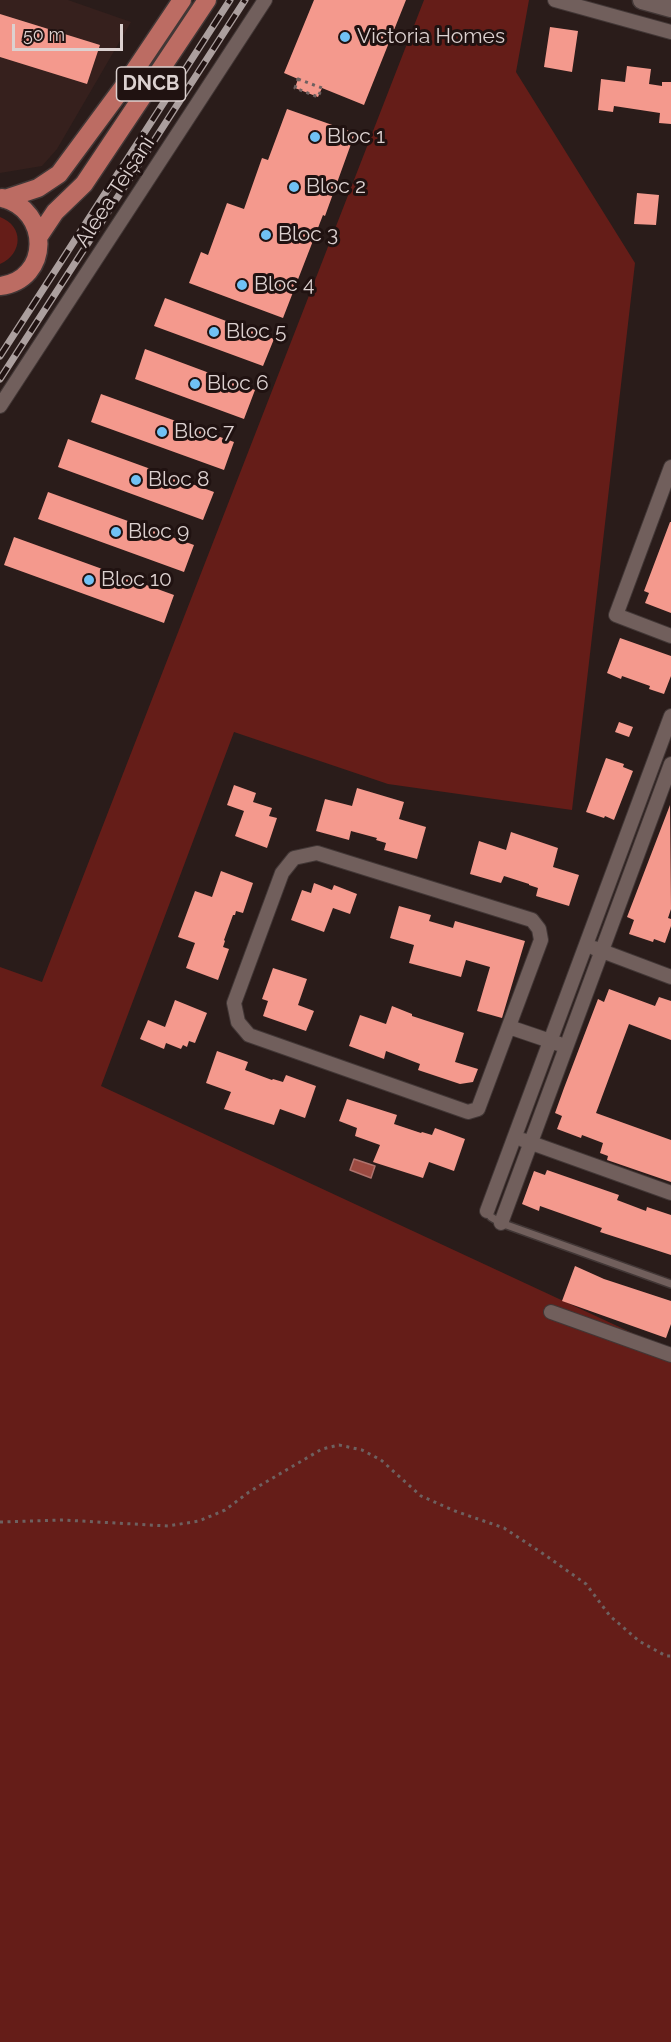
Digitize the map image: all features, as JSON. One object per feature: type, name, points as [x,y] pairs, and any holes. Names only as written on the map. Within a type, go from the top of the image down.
[{"type":"main road","name":"DNCB","points":[[2,198],[38,188],[59,174],[127,82],[182,0]]},
{"type":"main road","name":"DNCB","points":[[0,301],[7,284],[24,276],[36,258],[39,236],[55,212],[84,184],[207,0]]},
{"type":"main road","points":[[642,0],[671,8]]},
{"type":"main road","name":"DNCB","points":[[2,198],[17,204],[27,212],[39,236]]},
{"type":"street","name":"Aleea Teișani","points":[[0,406],[265,0]]},
{"type":"street","points":[[555,0],[671,32]]},
{"type":"street","points":[[671,467],[616,615],[671,636]]},
{"type":"street","points":[[487,1211],[657,755],[666,742],[671,716]]},
{"type":"street","points":[[501,1223],[671,762],[657,755]]},
{"type":"street","points":[[317,853],[532,920],[539,928],[541,940],[509,1027],[480,1107],[471,1112],[249,1035],[238,1022],[234,1003],[282,873],[294,858],[317,853]]},
{"type":"street","points":[[586,945],[671,977]]},
{"type":"street","points":[[509,1027],[566,1047]]},
{"type":"street","points":[[515,1137],[671,1193]]},
{"type":"street","points":[[551,1312],[671,1355]]},
{"type":"lane","points":[[487,1211],[491,1217],[501,1223],[671,1284]]},
{"type":"path","points":[[298,79],[322,88],[318,97],[295,88],[298,79]]},
{"type":"path","points":[[0,1522],[63,1520],[168,1526],[199,1521],[225,1510],[249,1492],[322,1449],[339,1445],[362,1450],[381,1460],[421,1496],[455,1511],[504,1527],[586,1584],[610,1616],[639,1641],[666,1656],[671,1656]]},
{"type":"shaded area","points":[[0,0],[68,0],[131,22],[57,149],[42,166],[0,173]]},
{"type":"shaded area","points":[[424,0],[529,0],[516,72],[635,263],[572,810],[388,784],[234,732],[101,1086],[671,1351],[671,2042],[0,2042],[0,967],[42,982]]},
{"type":"shaded area","points":[[0,217],[13,227],[18,240],[13,254],[0,264]]},
{"type":"shaded area","points":[[354,1159],[375,1166],[371,1178],[350,1170]]},
{"type":"building","name":"Victoria Homes","points":[[314,0],[406,0],[364,105],[322,88],[318,97],[295,88],[298,79],[284,73]]},
{"type":"building","points":[[0,14],[100,45],[87,84],[0,57]]},
{"type":"building","points":[[550,27],[578,31],[572,72],[544,67]]},
{"type":"building","points":[[627,66],[651,69],[649,84],[662,86],[662,82],[671,82],[671,124],[659,123],[660,113],[614,106],[613,112],[598,110],[601,79],[625,82]]},
{"type":"building","points":[[287,109],[355,133],[325,216],[323,215],[283,318],[189,283],[201,252],[208,255],[227,203],[244,209],[262,158],[268,160]]},
{"type":"building","points":[[637,193],[659,195],[656,225],[634,224]]},
{"type":"building","name":"Bloc 5","points":[[165,298],[274,339],[263,366],[154,326]]},
{"type":"building","name":"Bloc 6","points":[[145,349],[255,390],[244,419],[135,379]]},
{"type":"building","name":"Bloc 7","points":[[101,394],[234,442],[224,470],[91,422]]},
{"type":"building","name":"Bloc 8","points":[[68,439],[214,492],[203,520],[58,467]]},
{"type":"building","name":"Bloc 9","points":[[48,492],[194,545],[184,572],[38,519]]},
{"type":"building","points":[[670,522],[671,613],[645,603],[649,593],[644,591]]},
{"type":"building","name":"Bloc 10","points":[[14,537],[174,595],[164,623],[4,565]]},
{"type":"building","points":[[620,638],[671,656],[671,676],[664,694],[649,689],[650,686],[607,673]]},
{"type":"building","points":[[619,722],[633,727],[629,737],[615,732]]},
{"type":"building","points":[[606,758],[624,764],[623,767],[633,771],[614,820],[586,812]]},
{"type":"building","points":[[234,785],[256,793],[253,802],[272,808],[269,816],[277,818],[267,848],[235,836],[244,811],[227,805]]},
{"type":"building","points":[[357,788],[404,802],[399,819],[426,827],[417,859],[384,850],[386,843],[376,840],[377,838],[351,831],[349,840],[316,831],[325,799],[352,806]]},
{"type":"building","points":[[670,805],[671,909],[668,918],[671,919],[671,926],[665,943],[654,939],[653,942],[629,934],[634,920],[627,917]]},
{"type":"building","points":[[511,832],[558,848],[553,867],[579,875],[569,906],[536,896],[538,888],[529,884],[504,876],[501,883],[470,874],[479,841],[506,850]]},
{"type":"building","points":[[221,871],[253,883],[243,913],[236,911],[233,915],[223,947],[229,949],[218,980],[186,968],[195,943],[178,937],[195,891],[212,897]]},
{"type":"building","points":[[314,883],[332,890],[334,885],[357,894],[350,914],[333,908],[324,932],[291,920],[302,890],[311,893]]},
{"type":"building","points":[[399,906],[431,915],[429,921],[453,928],[455,921],[525,941],[502,1018],[477,1011],[490,967],[466,960],[461,977],[409,963],[414,945],[390,938]]},
{"type":"building","points":[[273,968],[307,979],[298,1005],[314,1011],[306,1031],[263,1016],[268,1001],[262,999]]},
{"type":"building","points":[[609,989],[655,1006],[659,997],[671,1001],[671,1040],[629,1024],[596,1113],[671,1140],[671,1182],[607,1160],[608,1156],[600,1153],[603,1143],[557,1129],[562,1116],[555,1113],[564,1088],[598,999],[604,1002]]},
{"type":"building","points":[[175,1000],[207,1013],[195,1043],[189,1041],[187,1047],[183,1045],[181,1049],[166,1043],[164,1049],[140,1039],[148,1020],[165,1027]]},
{"type":"building","points":[[392,1006],[412,1016],[464,1033],[455,1062],[478,1069],[473,1082],[460,1084],[418,1070],[420,1064],[386,1051],[384,1059],[349,1046],[360,1015],[386,1024]]},
{"type":"building","points":[[217,1051],[248,1062],[245,1070],[272,1080],[283,1082],[286,1075],[316,1086],[305,1118],[280,1109],[274,1125],[224,1109],[231,1092],[206,1083]]},
{"type":"building","points":[[347,1099],[397,1115],[394,1124],[432,1135],[435,1128],[465,1139],[454,1171],[429,1162],[423,1178],[373,1162],[380,1145],[355,1136],[357,1128],[339,1121]]},
{"type":"building","points":[[547,1170],[619,1195],[617,1200],[646,1211],[647,1207],[671,1215],[671,1255],[600,1232],[602,1228],[540,1206],[539,1211],[522,1204],[534,1171],[545,1175]]},
{"type":"building","points":[[575,1266],[604,1279],[671,1301],[671,1324],[666,1338],[562,1301]]},
{"type":"railway","points":[[0,356],[230,0]]},
{"type":"railway","points":[[0,379],[245,0]]},
{"type":"place","name":"Victoria Homes","points":[[345,37]]},
{"type":"place","name":"Bloc 1","points":[[315,137]]},
{"type":"place","name":"Bloc 2","points":[[294,187]]},
{"type":"place","name":"Bloc 3","points":[[266,235]]},
{"type":"place","name":"Bloc 4","points":[[242,285]]},
{"type":"place","name":"Bloc 5","points":[[214,332]]},
{"type":"place","name":"Bloc 6","points":[[195,384]]},
{"type":"place","name":"Bloc 7","points":[[162,432]]},
{"type":"place","name":"Bloc 8","points":[[136,480]]},
{"type":"place","name":"Bloc 9","points":[[116,532]]},
{"type":"place","name":"Bloc 10","points":[[89,580]]}]
